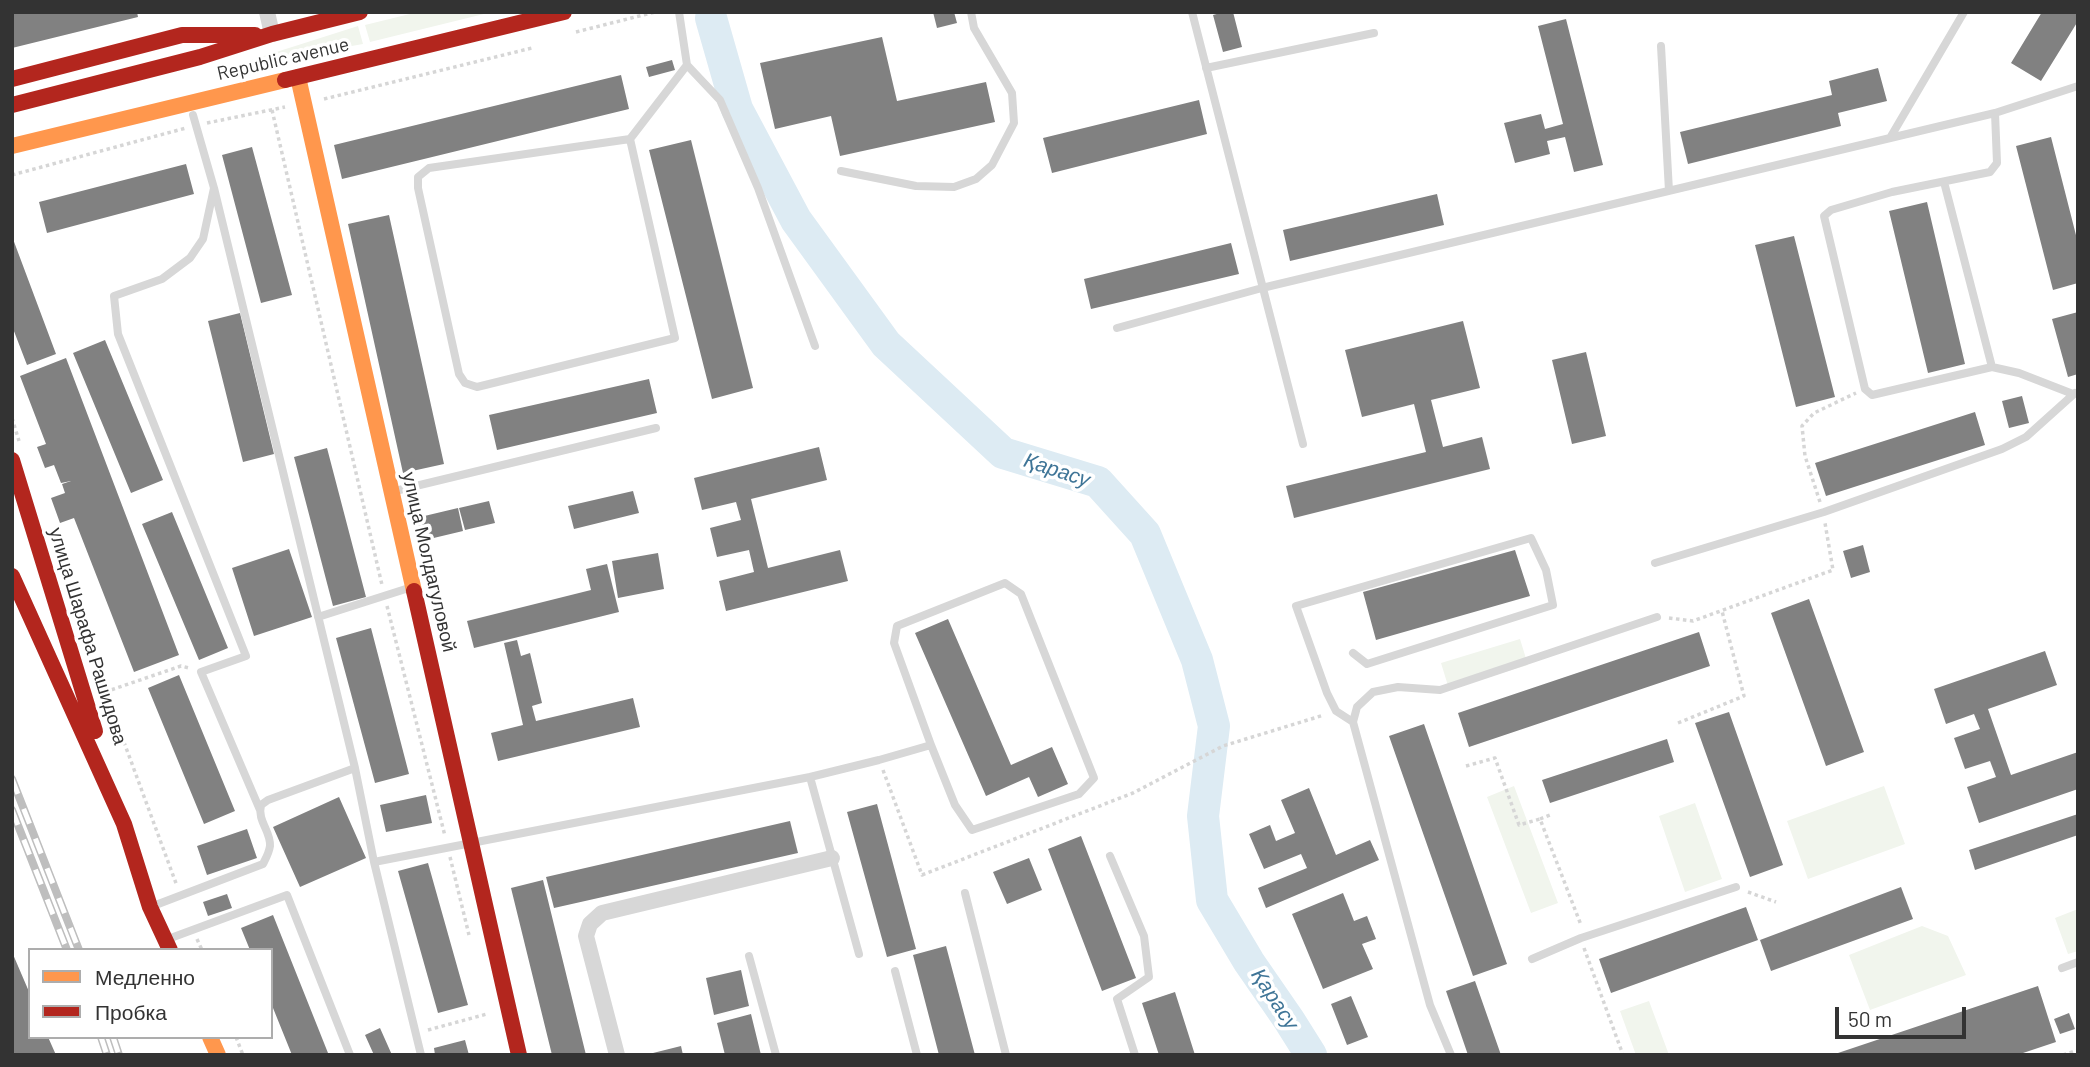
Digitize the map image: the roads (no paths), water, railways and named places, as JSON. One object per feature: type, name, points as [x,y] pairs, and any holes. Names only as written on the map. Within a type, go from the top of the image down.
[{"type":"main road","name":"Republic avenue","points":[[12,105],[200,57],[272,34],[360,12]]},
{"type":"main road","name":"Republic avenue","points":[[12,146],[564,12]]},
{"type":"main road","points":[[12,79],[182,35],[272,34]]},
{"type":"main road","name":"улица Молдагуловой","points":[[298,77],[519,1055]]},
{"type":"main road","points":[[12,159],[193,115],[275,82]]},
{"type":"main road","name":"улица Шарафа Рашидова","points":[[12,460],[150,906],[168,945]]},
{"type":"main road","name":"улица Шарафа Рашидова","points":[[12,576],[124,824]]},
{"type":"main road","points":[[211,1039],[218,1055]]},
{"type":"street","points":[[267,12],[272,34]]},
{"type":"street","points":[[617,1055],[586,936],[590,924],[596,918],[602,913],[832,858]]},
{"type":"lane","points":[[679,12],[687,65],[720,100],[758,188],[815,346]]},
{"type":"lane","points":[[841,171],[916,186],[954,187],[976,179],[992,165],[1014,123],[1012,93],[974,28],[971,12]]},
{"type":"lane","points":[[1192,12],[1304,444]]},
{"type":"lane","points":[[1890,138],[1964,12]]},
{"type":"lane","points":[[1206,68],[1374,33]]},
{"type":"lane","points":[[1661,46],[1669,191]]},
{"type":"lane","points":[[630,139],[675,338],[477,387],[465,383],[460,374],[418,188],[418,177],[429,167],[630,139],[687,65]]},
{"type":"lane","points":[[1117,328],[1262,288],[1995,113],[2078,86]]},
{"type":"lane","points":[[1655,563],[1824,512],[2002,449],[2026,437],[2075,393],[2019,373],[1992,367],[1872,395],[1865,389],[1824,216],[1830,210],[1892,192],[1990,172],[1997,163],[1995,113]]},
{"type":"lane","points":[[193,115],[214,188],[355,768],[374,862],[421,1055]]},
{"type":"lane","points":[[1944,182],[1992,367]]},
{"type":"lane","points":[[214,188],[204,239],[190,258],[162,279],[114,296],[118,334],[246,656],[201,672],[260,810]]},
{"type":"lane","points":[[392,492],[656,428]]},
{"type":"lane","points":[[1353,653],[1367,664],[1553,605],[1546,570],[1531,538],[1296,606],[1326,693],[1336,711],[1353,722]]},
{"type":"lane","points":[[1005,583],[1021,594],[1094,778],[1079,794],[972,830],[955,805],[931,745],[894,643],[897,626],[1005,583]]},
{"type":"lane","points":[[318,617],[414,586]]},
{"type":"lane","points":[[1451,1055],[1430,1005],[1353,722],[1357,706],[1373,692],[1398,687],[1440,690],[1657,617]]},
{"type":"lane","points":[[374,862],[810,777],[931,745]]},
{"type":"lane","points":[[150,906],[263,864],[270,849],[270,840],[259,815],[261,805],[355,768]]},
{"type":"lane","points":[[810,777],[859,954]]},
{"type":"lane","points":[[1110,856],[1144,936],[1150,976],[1116,999],[1136,1055]]},
{"type":"lane","points":[[1532,959],[1583,938],[1736,887]]},
{"type":"lane","points":[[965,893],[1006,1055]]},
{"type":"lane","points":[[168,945],[287,895],[350,1055]]},
{"type":"lane","points":[[749,956],[776,1055]]},
{"type":"lane","points":[[2062,968],[2078,962]]},
{"type":"lane","points":[[895,971],[917,1055]]},
{"type":"waterway","name":"Қарасу","points":[[711,18],[737,109],[796,220],[886,344],[1003,453],[1098,482],[1145,534],[1197,660],[1214,726],[1203,816],[1212,900],[1249,962],[1311,1055]]},
{"type":"railway","points":[[12,779],[78,948]]},
{"type":"railway","points":[[12,810],[66,948]]},
{"type":"railway","points":[[102,1039],[107,1055]]},
{"type":"railway","points":[[114,1039],[119,1055]]}]
